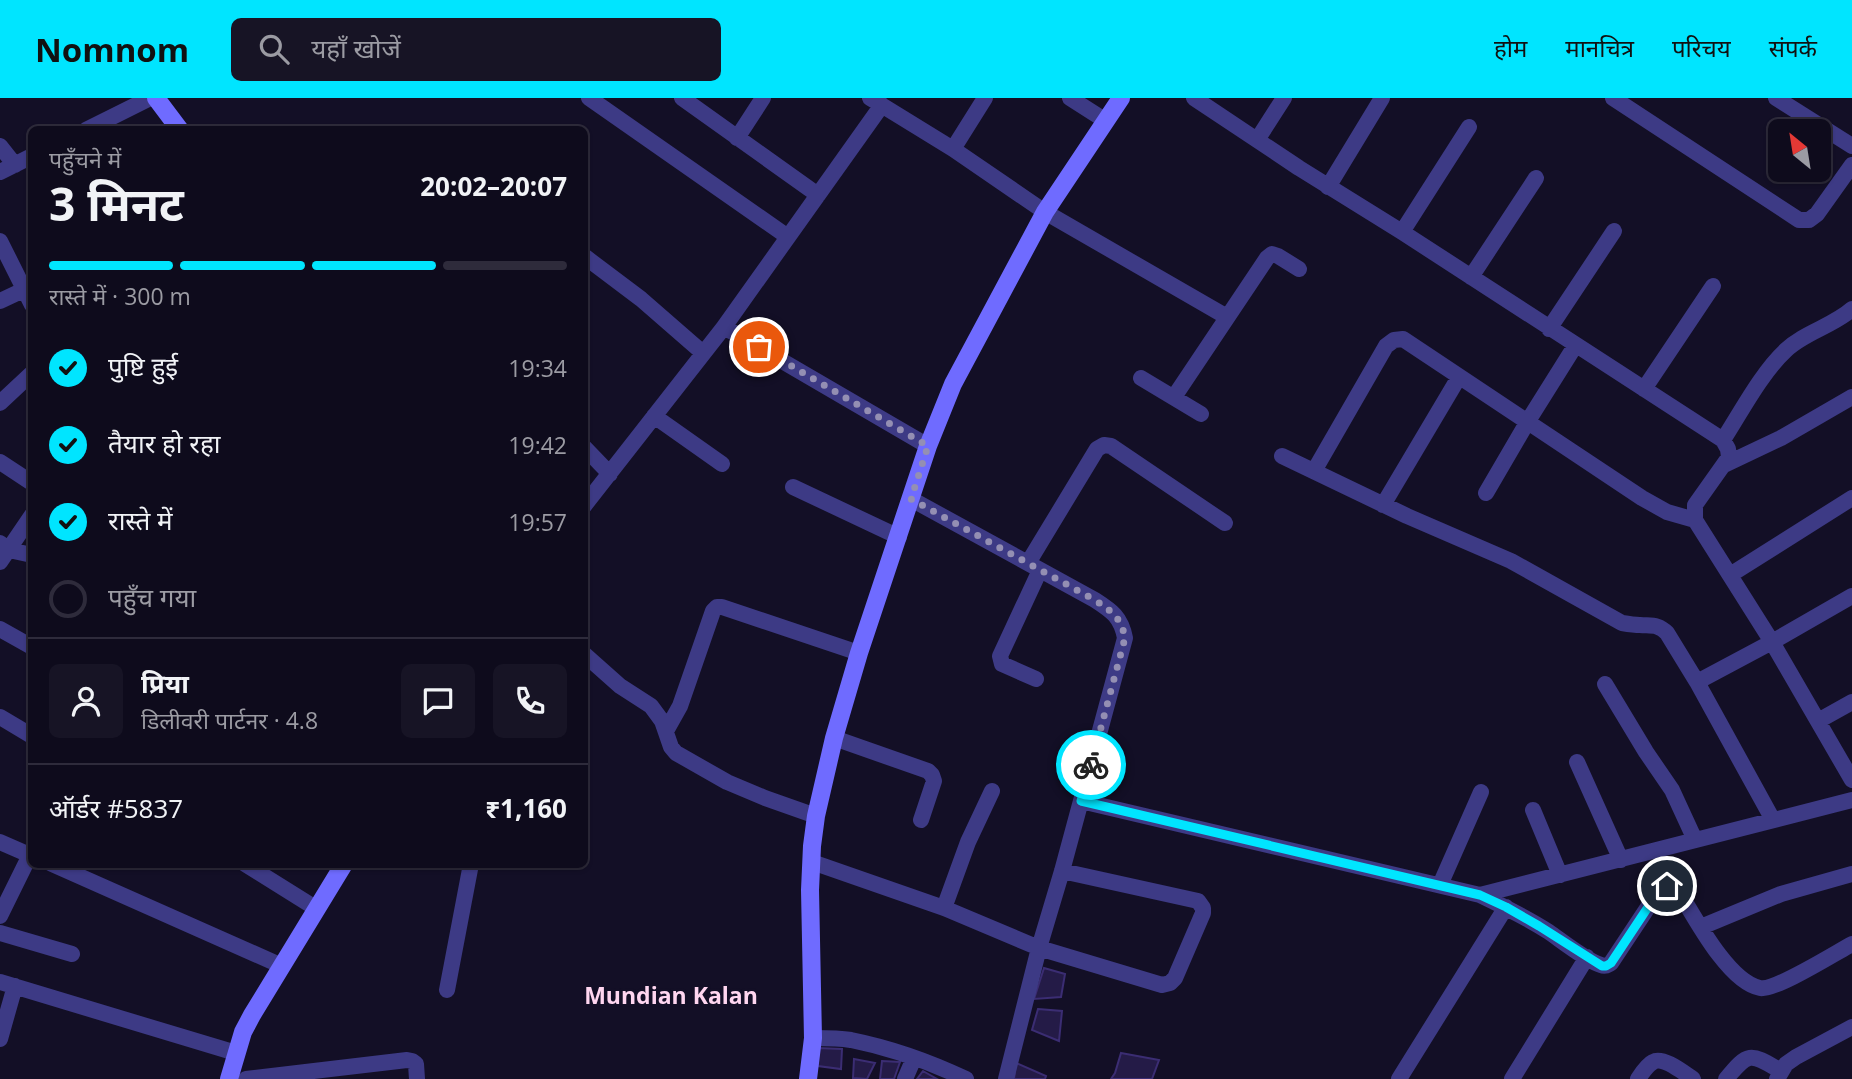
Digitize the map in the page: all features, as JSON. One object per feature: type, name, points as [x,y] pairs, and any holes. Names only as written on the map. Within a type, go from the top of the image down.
[{"type":"street","points":[[94,126],[150,98]]},
{"type":"street","points":[[156,98],[177,126]]},
{"type":"street","points":[[589,98],[788,237]]},
{"type":"street","points":[[682,98],[818,195]]},
{"type":"street","points":[[737,138],[763,98]]},
{"type":"street","points":[[953,149],[985,98]]},
{"type":"street","points":[[1070,98],[1106,121]]},
{"type":"street","points":[[808,1079],[813,1038],[810,890],[816,816],[834,738],[859,653],[928,446],[953,384],[1045,212],[1121,98]]},
{"type":"street","points":[[1194,98],[1723,440],[1729,457],[1695,505],[1695,520],[1772,642],[1852,780]]},
{"type":"street","points":[[1257,140],[1284,98]]},
{"type":"street","points":[[1328,187],[1382,98]]},
{"type":"street","points":[[1613,98],[1799,220],[1810,220],[1817,214],[1852,165]]},
{"type":"street","points":[[1776,98],[1852,146]]},
{"type":"street","points":[[588,501],[724,327],[818,195],[876,102],[953,149],[1045,212],[1227,317]]},
{"type":"street","points":[[1402,232],[1469,127]]},
{"type":"street","points":[[0,146],[7,168],[28,158]]},
{"type":"street","points":[[1471,277],[1536,178]]},
{"type":"street","points":[[1549,329],[1614,231]]},
{"type":"street","points":[[0,242],[27,288],[0,302]]},
{"type":"street","points":[[1174,397],[1267,258],[1272,254],[1278,256],[1299,269]]},
{"type":"street","points":[[588,263],[641,299],[704,353]]},
{"type":"street","points":[[1644,389],[1713,286]]},
{"type":"street","points":[[1723,440],[1764,377],[1787,349],[1816,329],[1849,318]]},
{"type":"street","points":[[724,327],[928,446]]},
{"type":"street","points":[[1314,471],[1386,346],[1394,340],[1404,339],[1642,498],[1667,512],[1695,520]]},
{"type":"street","points":[[1486,493],[1575,346]]},
{"type":"street","points":[[0,403],[28,377]]},
{"type":"street","points":[[1383,505],[1459,377]]},
{"type":"street","points":[[1141,378],[1201,414]]},
{"type":"street","points":[[1724,465],[1781,438],[1852,397]]},
{"type":"street","points":[[653,416],[722,464]]},
{"type":"street","points":[[1036,679],[1002,664],[1000,656],[1034,566],[1097,449],[1104,445],[1111,446],[1225,523]]},
{"type":"street","points":[[588,451],[610,474]]},
{"type":"street","points":[[1282,456],[1383,505],[1511,561],[1622,623],[1660,626],[1697,682],[1773,820]]},
{"type":"street","points":[[0,462],[28,480]]},
{"type":"street","points":[[793,487],[899,537]]},
{"type":"street","points":[[1730,575],[1852,498]]},
{"type":"street","points":[[911,499],[1095,600],[1111,611],[1122,624],[1125,638],[1039,948],[1006,1079]]},
{"type":"street","points":[[3,552],[28,520]]},
{"type":"street","points":[[3,552],[28,555]]},
{"type":"street","points":[[1697,682],[1852,596]]},
{"type":"street","points":[[666,731],[680,706],[713,611],[717,607],[859,653]]},
{"type":"street","points":[[0,629],[28,645]]},
{"type":"street","points":[[588,658],[620,686],[651,706],[662,721],[676,753],[727,782],[816,816]]},
{"type":"street","points":[[1605,684],[1672,790],[1695,841]]},
{"type":"street","points":[[1818,721],[1852,702]]},
{"type":"street","points":[[0,717],[28,734]]},
{"type":"street","points":[[834,738],[928,771],[934,781],[921,820]]},
{"type":"street","points":[[1577,762],[1621,860]]},
{"type":"street","points":[[944,908],[968,842],[992,791]]},
{"type":"street","points":[[1440,886],[1481,792]]},
{"type":"street","points":[[1480,895],[1852,800]]},
{"type":"street","points":[[1081,801],[1480,895],[1539,926],[1602,966],[1611,963],[1660,889],[1667,886],[1678,890],[1729,968],[1743,981],[1761,988],[1778,984],[1852,944]]},
{"type":"street","points":[[1533,810],[1560,875]]},
{"type":"street","points":[[0,842],[28,854]]},
{"type":"street","points":[[0,916],[28,861]]},
{"type":"street","points":[[812,862],[944,908],[1039,948],[1162,985],[1175,978],[1203,913],[1198,901],[1062,871]]},
{"type":"street","points":[[61,868],[282,966]]},
{"type":"street","points":[[251,868],[317,909]]},
{"type":"street","points":[[229,1079],[243,1032],[252,1015],[342,868]]},
{"type":"street","points":[[447,990],[470,868]]},
{"type":"street","points":[[1701,927],[1781,894],[1852,874]]},
{"type":"street","points":[[1399,1079],[1506,907]]},
{"type":"street","points":[[0,933],[72,954]]},
{"type":"street","points":[[1512,1079],[1587,957]]},
{"type":"street","points":[[0,1039],[7,984],[236,1053]]},
{"type":"street","points":[[1726,1079],[1740,1062],[1748,1057],[1757,1058],[1779,1075],[1786,1063],[1852,1027]]},
{"type":"street","points":[[813,1038],[849,1040],[914,1058],[966,1079]]},
{"type":"street","points":[[905,1079],[914,1058]]},
{"type":"street","points":[[246,1079],[407,1060],[416,1064],[417,1079]]},
{"type":"street","points":[[1638,1079],[1651,1062],[1657,1060],[1693,1079]]},
{"type":"building","points":[[1044,968],[1065,974],[1061,997],[1034,999]]},
{"type":"building","points":[[1038,1009],[1062,1011],[1059,1041],[1032,1030]]},
{"type":"building","points":[[818,1048],[842,1049],[841,1069],[818,1066]]},
{"type":"building","points":[[1121,1053],[1159,1060],[1152,1079],[1111,1079]]},
{"type":"building","points":[[854,1059],[875,1063],[867,1079],[853,1078]]},
{"type":"building","points":[[882,1061],[900,1062],[894,1079],[880,1079]]},
{"type":"building","points":[[1016,1063],[1046,1076],[1045,1079],[1014,1079]]},
{"type":"building","points":[[923,1071],[937,1079],[917,1079]]},
{"type":"way so far","points":[[759,347],[928,446],[911,499],[1095,600],[1111,611],[1122,624],[1125,638],[1091,765]]},
{"type":"district","name":"Mundian Kalan","points":[[671,996]]},
{"type":"route","points":[[1091,765],[1081,801],[1480,895],[1539,926],[1602,966],[1611,963],[1660,889],[1667,886]]}]
